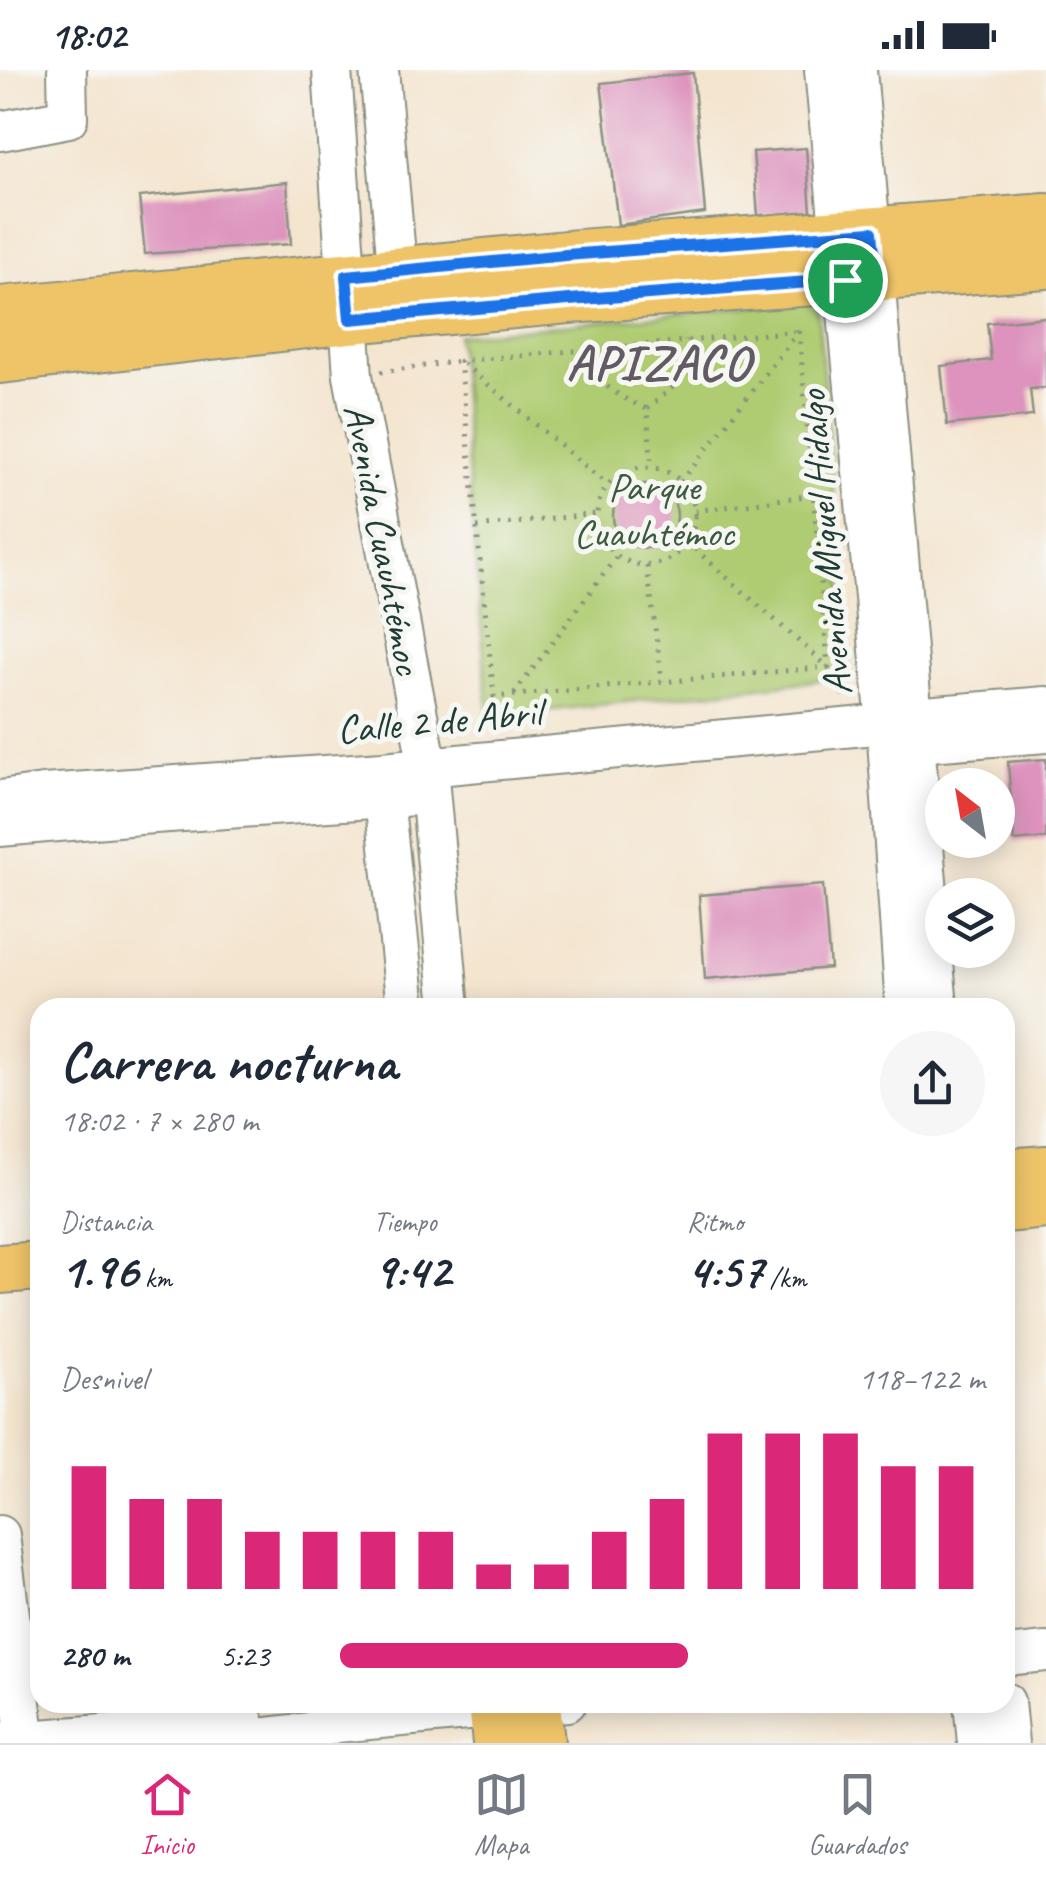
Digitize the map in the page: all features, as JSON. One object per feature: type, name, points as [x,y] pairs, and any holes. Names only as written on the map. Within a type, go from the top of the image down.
[{"type":"main road","points":[[0,311],[400,294],[569,300],[858,256],[1046,218]]},
{"type":"main road","points":[[858,256],[1046,264]]},
{"type":"main road","points":[[0,359],[348,298]]},
{"type":"main road","points":[[1015,1172],[1046,1170]]},
{"type":"main road","points":[[1015,1207],[1046,1204]]},
{"type":"main road","points":[[0,1268],[30,1266]]},
{"type":"main road","points":[[0,1298],[30,1296]]},
{"type":"street","points":[[0,131],[68,118],[67,70]]},
{"type":"street","name":"Avenida Cuauhtémoc","points":[[332,70],[353,376],[429,781],[449,998]]},
{"type":"street","points":[[379,70],[400,294]]},
{"type":"street","name":"Avenida Miguel Hidalgo","points":[[841,72],[892,731],[915,922],[935,998]]},
{"type":"street","points":[[892,731],[1046,706]]},
{"type":"street","points":[[892,731],[1046,732]]},
{"type":"street","name":"Calle 2 de Abril","points":[[0,800],[45,808],[429,781],[892,731]]},
{"type":"street","points":[[384,784],[405,998]]},
{"type":"street","name":"Calle 2 de Abril","points":[[0,827],[45,808]]},
{"type":"street","name":"Avenida Miguel Hidalgo","points":[[906,998],[915,922]]},
{"type":"street","points":[[0,1535],[17,1741],[313,1718],[523,1716]]},
{"type":"street","points":[[1015,1655],[1046,1652]]},
{"type":"street","points":[[974,1713],[978,1743]]},
{"type":"street","points":[[1006,1713],[1009,1743]]},
{"type":"street","points":[[218,1743],[313,1718]]},
{"type":"path","points":[[798,331],[828,666]]},
{"type":"path","points":[[353,376],[460,362],[798,331]]},
{"type":"path","points":[[681,482],[798,331]]},
{"type":"path","points":[[647,409],[674,385],[686,366],[686,340]]},
{"type":"path","points":[[584,352],[597,378],[623,398],[647,409]]},
{"type":"path","points":[[460,362],[494,698],[828,666]]},
{"type":"path","points":[[460,362],[608,485]]},
{"type":"path","points":[[647,409],[652,467]]},
{"type":"path","points":[[652,467],[681,482],[690,495],[694,527],[677,554],[647,566],[631,564],[605,545],[596,514],[600,498],[620,474],[652,467]]},
{"type":"path","points":[[694,511],[814,496]]},
{"type":"path","points":[[477,527],[596,514]]},
{"type":"path","points":[[687,542],[828,666],[892,731]]},
{"type":"path","points":[[512,696],[616,556]]},
{"type":"path","points":[[647,566],[662,681]]},
{"type":"green space","name":"Parque Cuauhtémoc","points":[[817,301],[850,677],[489,717],[457,335]]},
{"type":"building","points":[[693,73],[705,213],[618,225],[601,83]]},
{"type":"building","points":[[806,148],[811,211],[758,216],[753,152]]},
{"type":"building","points":[[287,182],[291,244],[145,254],[139,197]]},
{"type":"building","points":[[1046,317],[1046,388],[1030,389],[1033,416],[947,425],[941,366],[991,360],[987,323]]},
{"type":"building","points":[[645,484],[668,493],[677,516],[668,539],[645,548],[622,539],[613,516],[622,493]]},
{"type":"building","points":[[1046,759],[1046,838],[1015,841],[1015,768],[1008,768],[1008,762]]},
{"type":"building","points":[[823,885],[830,968],[705,979],[699,895]]},
{"type":"district","name":"APIZACO","points":[[659,361]]},
{"type":"route","points":[[872,232],[876,277],[845,280],[350,319],[346,276],[872,232]]}]
